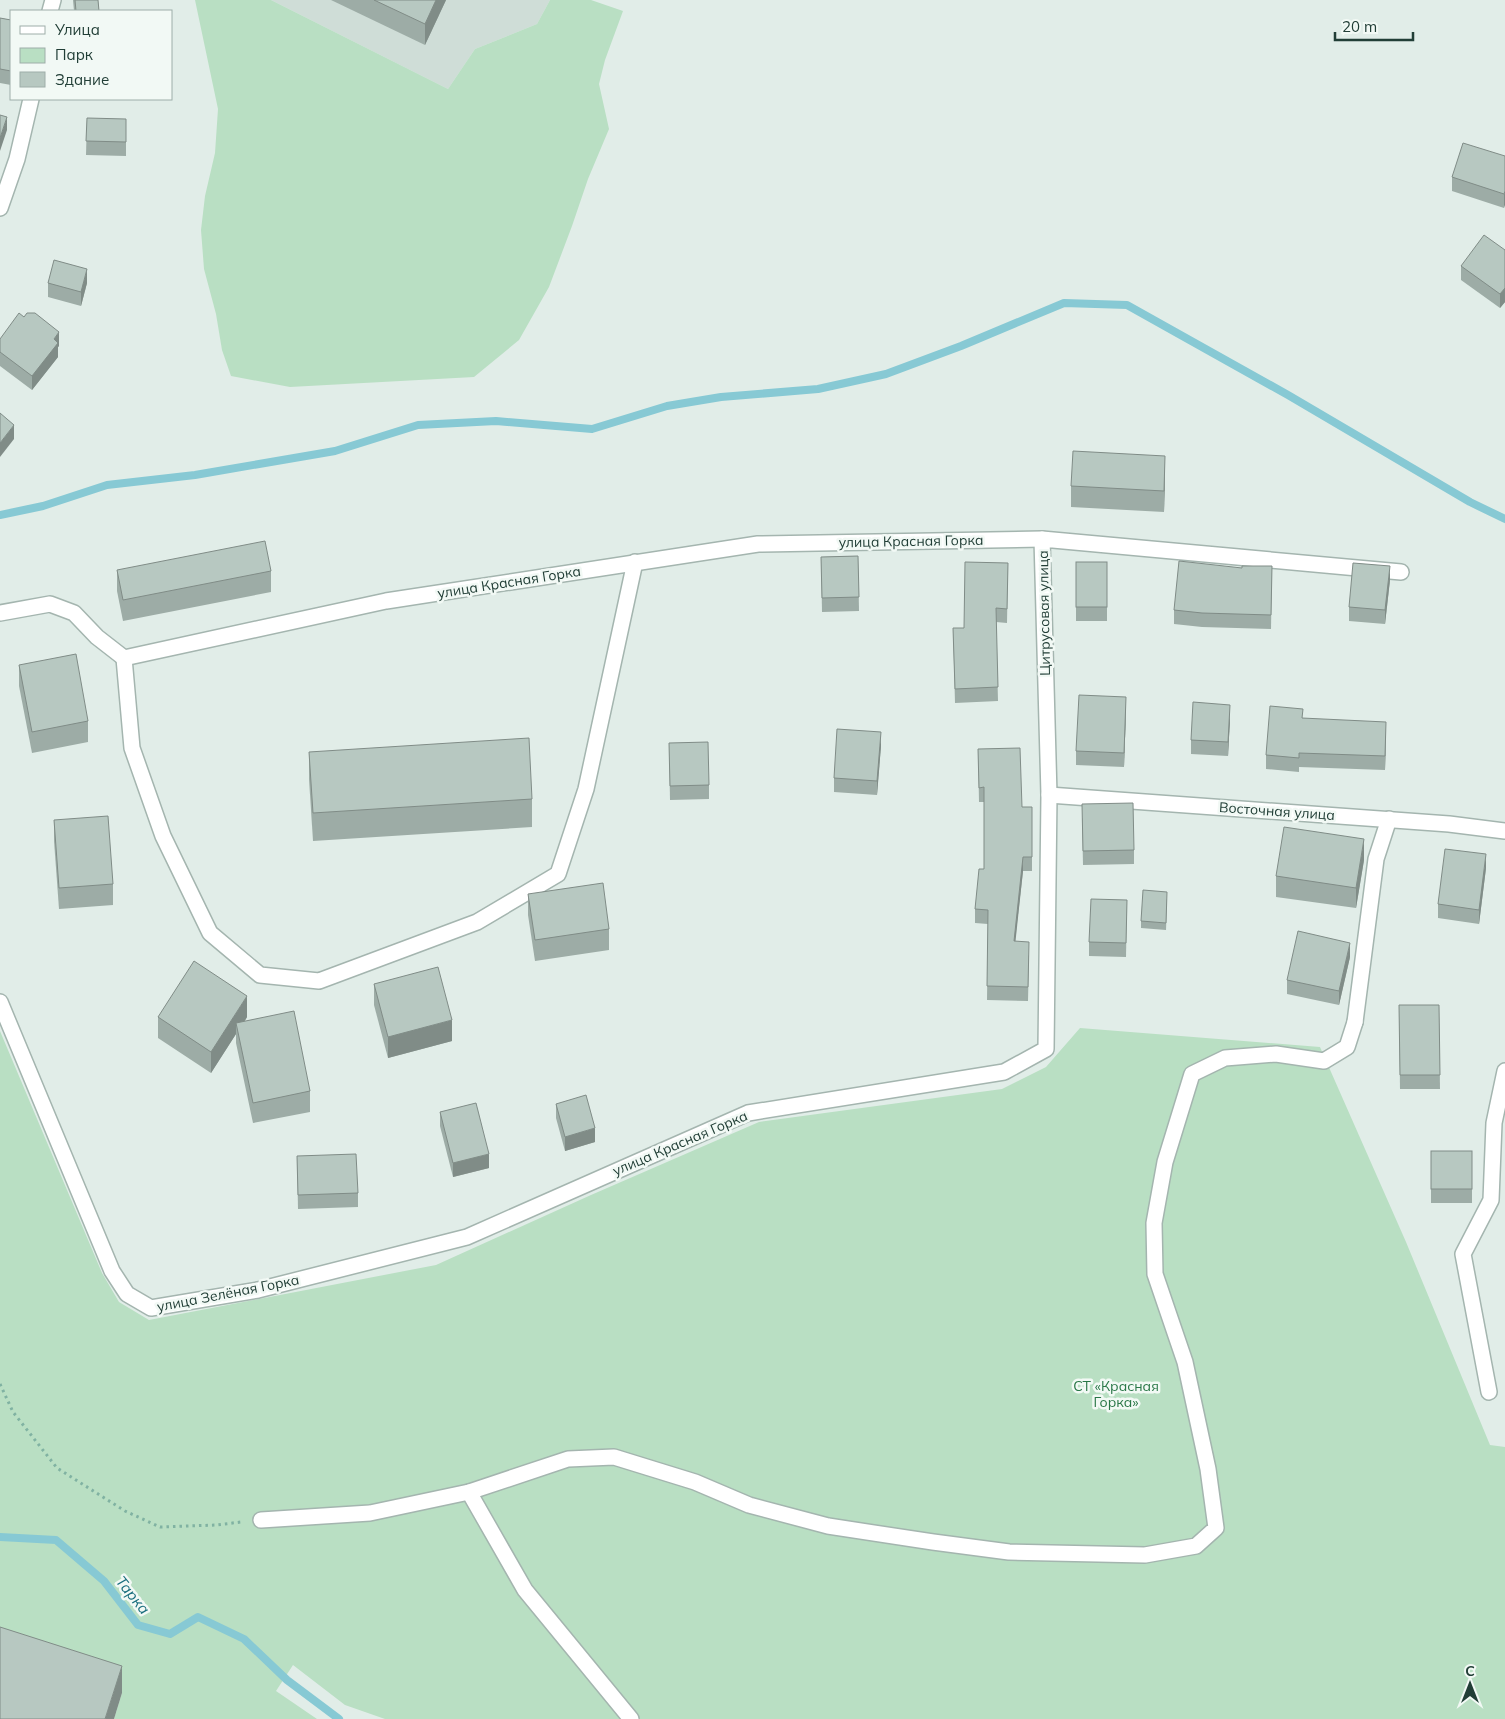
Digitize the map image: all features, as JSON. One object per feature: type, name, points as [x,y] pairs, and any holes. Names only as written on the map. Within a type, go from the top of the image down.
[{"type":"street","points":[[0,208],[17,159],[31,100]]},
{"type":"street","name":"улица Красная Горка","points":[[124,658],[386,600],[758,544],[1042,539]]},
{"type":"street","name":"Цитрусовая улица","points":[[1046,1049],[1049,795],[1042,539],[1401,572]]},
{"type":"street","points":[[0,613],[50,604],[74,613],[97,638],[124,658],[132,748],[163,836],[210,933],[260,975],[319,981],[477,922],[558,874],[586,789],[635,562]]},
{"type":"street","name":"Восточная улица","points":[[1049,795],[1389,819],[1505,831]]},
{"type":"street","points":[[261,1520],[370,1513],[469,1492],[568,1460],[614,1457],[695,1482],[748,1506],[828,1526],[1009,1552],[1145,1555],[1196,1546],[1216,1528],[1211,1489],[1184,1362],[1155,1274],[1154,1223],[1165,1162],[1192,1074],[1226,1058],[1276,1054],[1324,1061],[1347,1047],[1355,1022],[1376,859],[1389,819]]},
{"type":"street","name":"улица Зелёная Горка","points":[[0,1002],[112,1271],[127,1294],[151,1308],[258,1290],[467,1237]]},
{"type":"street","name":"улица Красная Горка","points":[[467,1237],[748,1112],[1004,1072],[1046,1049]]},
{"type":"street","points":[[1488,1392],[1463,1254],[1492,1200],[1494,1123],[1505,1071]]},
{"type":"street","points":[[469,1492],[525,1590],[631,1719]]},
{"type":"path","points":[[0,1384],[13,1412],[57,1468],[125,1511],[160,1527],[216,1525],[261,1520]]},
{"type":"shaded area","points":[[271,0],[550,0],[537,24],[475,49],[448,89]]},
{"type":"green space","points":[[195,0],[271,0],[448,89],[475,49],[537,24],[550,0],[591,0],[623,11],[605,60],[599,84],[609,129],[588,179],[549,287],[519,340],[474,377],[290,387],[231,376],[222,350],[216,314],[204,269],[201,230],[205,196],[215,153],[218,109]]},
{"type":"green space","name":"СТ «Красная Горка»","points":[[1080,1028],[1320,1047],[1406,1242],[1490,1445],[1505,1447],[1505,1719],[385,1719],[345,1705],[293,1665],[276,1691],[317,1719],[114,1719],[122,1693],[0,1654],[0,1031],[102,1273],[119,1302],[149,1320],[436,1265],[759,1122],[1002,1089],[1046,1067]]},
{"type":"building","points":[[75,0],[98,0],[99,10],[76,10]]},
{"type":"building","points":[[374,0],[436,0],[425,24]]},
{"type":"building","points":[[0,18],[10,20],[10,71],[0,69]]},
{"type":"building","points":[[0,115],[7,117],[0,138]]},
{"type":"building","points":[[87,118],[126,119],[126,142],[86,141]]},
{"type":"building","points":[[1463,143],[1505,156],[1504,194],[1452,177]]},
{"type":"building","points":[[1484,235],[1505,250],[1505,288],[1500,294],[1461,266]]},
{"type":"building","points":[[54,260],[87,269],[81,292],[48,283]]},
{"type":"building","points":[[19,313],[24,317],[27,313],[35,313],[59,332],[54,339],[58,343],[32,376],[0,352],[0,339]]},
{"type":"building","points":[[0,413],[14,425],[0,443]]},
{"type":"building","points":[[1073,451],[1165,456],[1164,491],[1071,486]]},
{"type":"building","points":[[265,541],[271,571],[123,600],[117,570]]},
{"type":"building","points":[[858,556],[859,597],[822,598],[821,557]]},
{"type":"building","points":[[1179,561],[1242,568],[1242,566],[1272,566],[1271,615],[1202,613],[1174,610]]},
{"type":"building","points":[[965,562],[1008,563],[1007,609],[996,608],[998,687],[955,689],[953,628],[964,628]]},
{"type":"building","points":[[1076,562],[1107,562],[1107,607],[1076,607]]},
{"type":"building","points":[[1353,563],[1390,566],[1385,610],[1349,607]]},
{"type":"building","points":[[76,654],[88,721],[32,732],[19,665]]},
{"type":"building","points":[[1079,695],[1126,697],[1124,753],[1076,751]]},
{"type":"building","points":[[1193,702],[1230,705],[1228,742],[1191,740]]},
{"type":"building","points":[[1270,706],[1303,709],[1302,718],[1386,722],[1385,756],[1299,753],[1299,758],[1266,755]]},
{"type":"building","points":[[837,729],[881,732],[877,781],[834,778]]},
{"type":"building","points":[[529,738],[532,799],[313,813],[309,752]]},
{"type":"building","points":[[708,742],[709,785],[670,786],[669,743]]},
{"type":"building","points":[[1020,748],[1022,807],[1032,807],[1032,857],[1023,857],[1014,941],[1029,942],[1028,987],[987,986],[988,910],[975,909],[979,869],[984,869],[984,787],[979,788],[978,749]]},
{"type":"building","points":[[1133,803],[1134,850],[1083,851],[1082,804]]},
{"type":"building","points":[[108,816],[113,884],[59,888],[54,820]]},
{"type":"building","points":[[1284,827],[1364,839],[1356,888],[1276,876]]},
{"type":"building","points":[[1445,849],[1486,854],[1479,910],[1438,904]]},
{"type":"building","points":[[603,883],[609,929],[535,940],[528,894]]},
{"type":"building","points":[[1143,890],[1167,892],[1166,923],[1141,921]]},
{"type":"building","points":[[1091,899],[1127,900],[1126,943],[1089,942]]},
{"type":"building","points":[[1298,931],[1350,943],[1339,991],[1287,980]]},
{"type":"building","points":[[194,961],[247,996],[211,1052],[158,1017]]},
{"type":"building","points":[[438,967],[452,1020],[388,1037],[374,984]]},
{"type":"building","points":[[1399,1005],[1439,1005],[1440,1075],[1400,1075]]},
{"type":"building","points":[[294,1011],[310,1091],[253,1103],[236,1023]]},
{"type":"building","points":[[586,1095],[595,1128],[565,1137],[556,1104]]},
{"type":"building","points":[[476,1103],[489,1154],[453,1163],[440,1112]]},
{"type":"building","points":[[1431,1151],[1472,1151],[1472,1189],[1431,1189]]},
{"type":"building","points":[[356,1154],[358,1193],[298,1195],[297,1156]]},
{"type":"building","points":[[0,1627],[122,1666],[105,1719],[0,1719]]},
{"type":"waterway","points":[[0,515],[43,506],[107,485],[195,475],[335,451],[418,425],[496,421],[592,429],[667,406],[721,397],[818,389],[886,374],[961,346],[1064,303],[1127,305],[1288,395],[1470,502],[1505,519]]},
{"type":"waterway","name":"Тарка","points":[[0,1537],[56,1540],[104,1581],[138,1625],[170,1634],[198,1617],[244,1639],[287,1680],[339,1719]]}]
